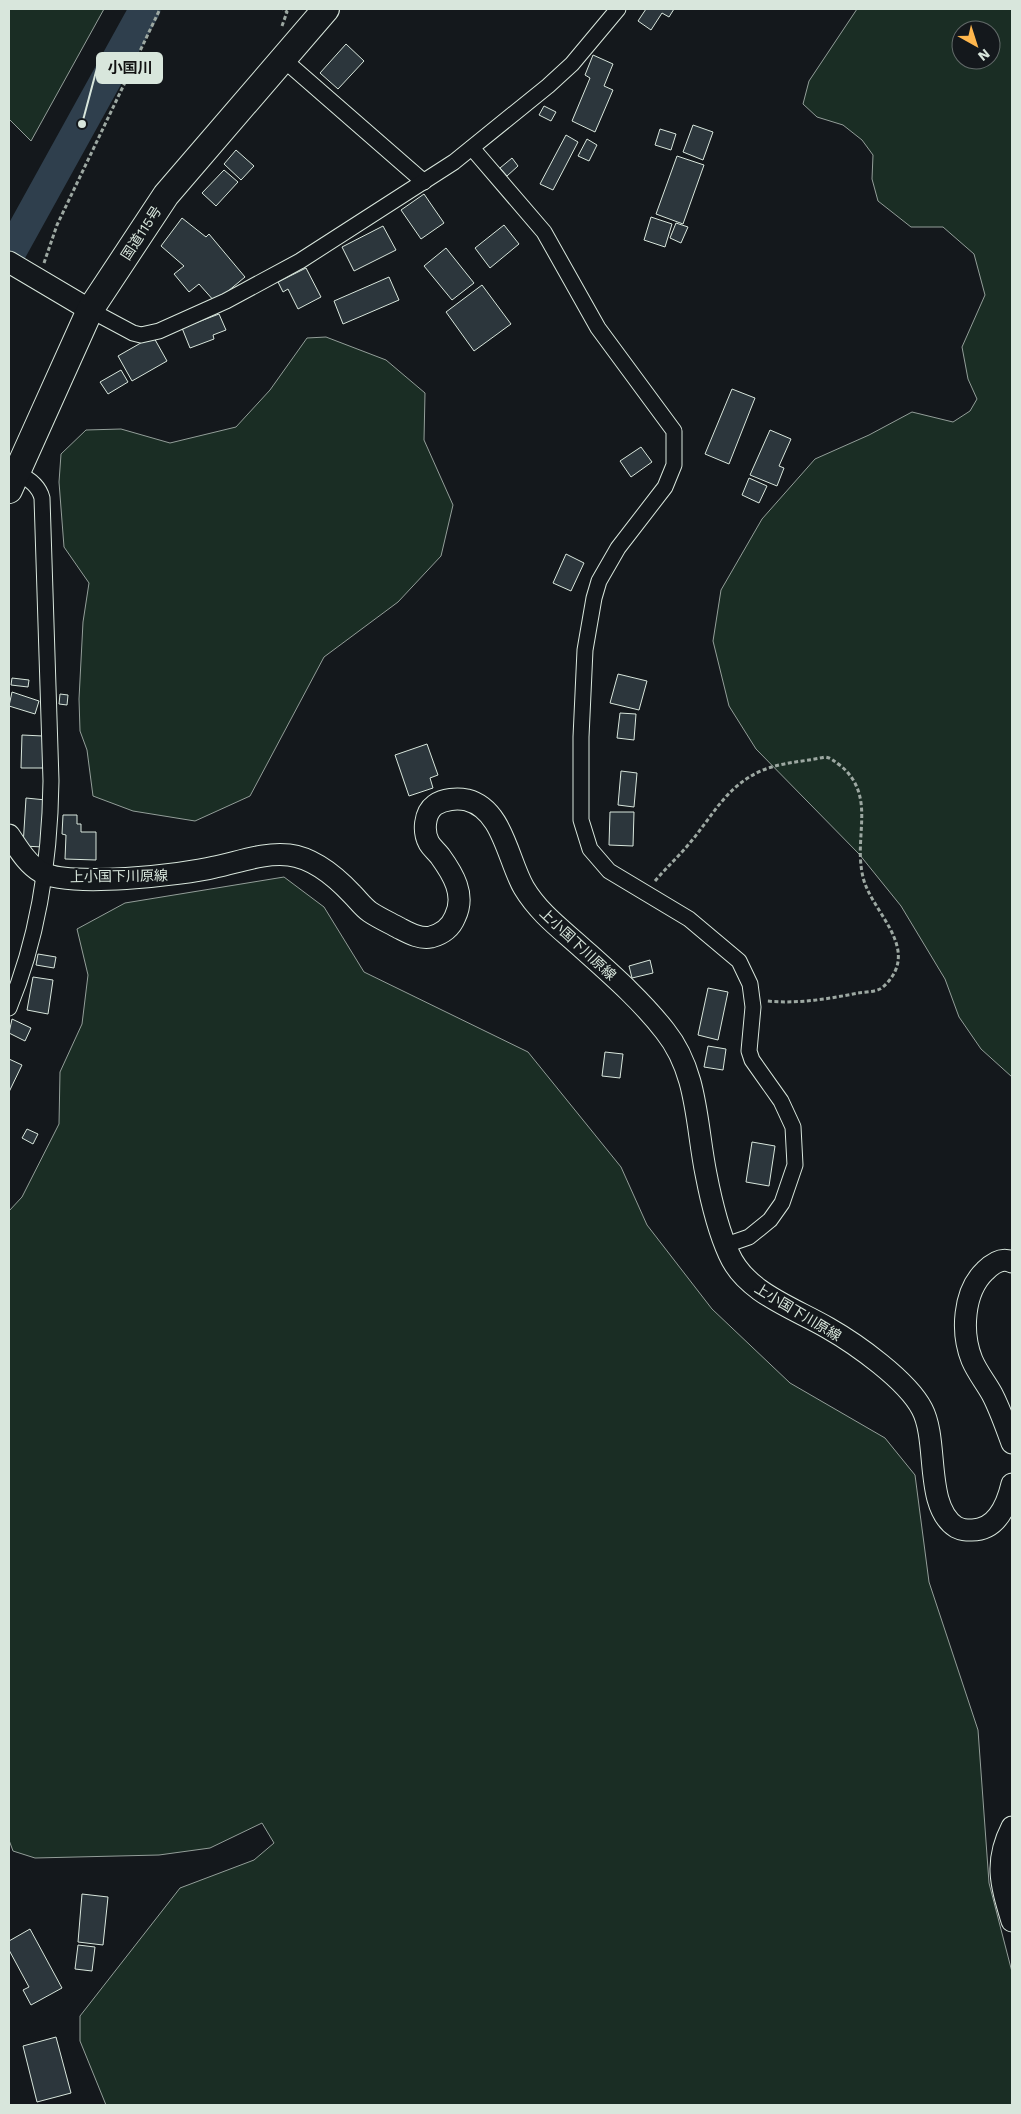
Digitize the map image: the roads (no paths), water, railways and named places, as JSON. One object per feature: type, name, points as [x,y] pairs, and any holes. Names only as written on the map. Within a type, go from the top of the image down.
[{"type":"highway","name":"国道115号","points":[[13,482],[90,310],[166,196],[282,58],[326,9]]},
{"type":"main road","points":[[9,262],[90,310]]},
{"type":"main road","name":"上小国下川原線","points":[[46,875],[123,878],[168,876],[259,856],[290,855],[313,863],[338,880],[368,911],[410,933],[424,938],[442,934],[454,920],[460,903],[457,883],[428,842],[425,829],[426,816],[434,805],[450,799],[473,802],[485,810],[498,828],[522,884],[540,911],[634,996],[676,1046],[687,1071],[695,1101],[706,1174],[730,1259],[747,1281],[832,1330],[892,1374],[920,1404],[929,1424],[937,1495],[945,1515],[954,1526],[964,1530],[978,1530],[989,1526],[999,1516],[1008,1501],[1012,1484]]},
{"type":"main road","points":[[9,835],[28,861],[46,875]]},
{"type":"main road","points":[[1012,1262],[1009,1260],[994,1263],[980,1276],[968,1301],[965,1332],[972,1360],[992,1395],[1012,1443]]},
{"type":"main road","points":[[1012,1827],[1003,1845],[1000,1865],[1012,1920]]},
{"type":"street","points":[[90,310],[133,333],[141,335],[158,332],[226,301],[281,271],[424,182],[472,148],[566,70],[618,9]]},
{"type":"street","points":[[282,58],[424,182]]},
{"type":"street","points":[[472,148],[544,232],[598,328],[674,431],[674,466],[671,475],[658,497],[618,548],[599,581],[588,624],[581,737],[581,820],[584,833],[597,859],[609,871],[689,919],[739,961],[750,984],[752,999],[749,1051],[752,1060],[779,1096],[793,1127],[794,1166],[782,1203],[770,1220],[750,1237],[726,1245]]},
{"type":"street","points":[[9,1008],[39,910],[46,875],[51,823],[52,780],[44,517],[40,492],[27,478],[13,482]]},
{"type":"waterway","points":[[9,255],[145,9]]},
{"type":"place","name":"小国川","points":[[82,124]]}]
